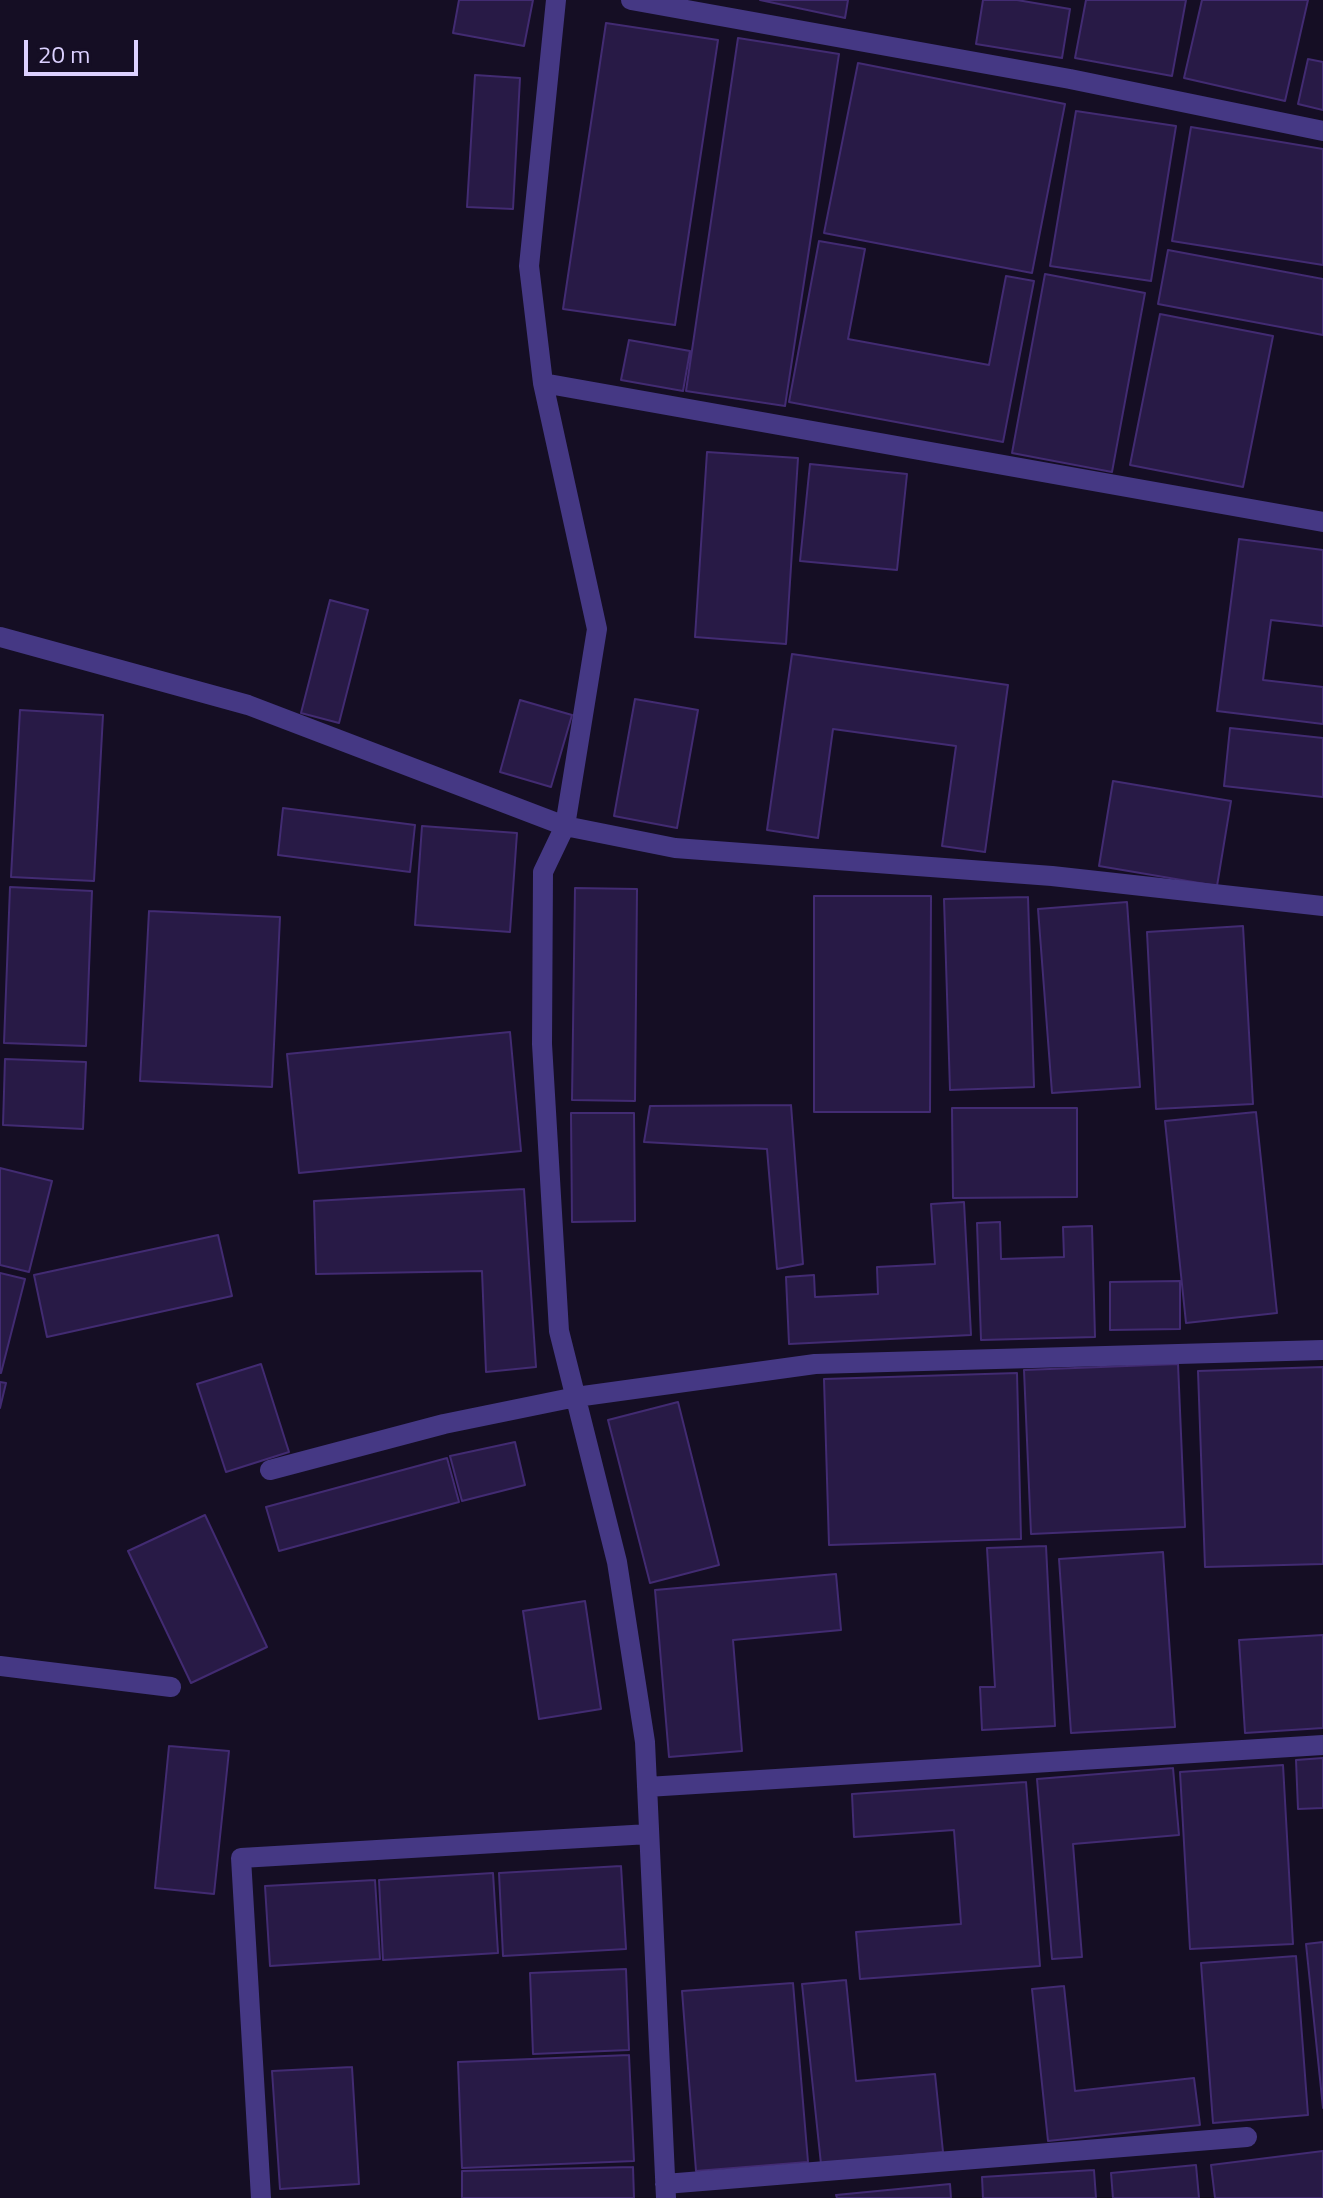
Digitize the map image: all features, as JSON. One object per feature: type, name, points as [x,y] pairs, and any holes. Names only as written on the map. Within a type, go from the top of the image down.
[{"type":"street","points":[[556,0],[529,266],[543,383],[597,629],[565,826],[543,872],[542,1044],[559,1331],[617,1562],[645,1742],[665,2191],[1247,2137]]},
{"type":"street","points":[[631,0],[1070,79],[1323,131]]},
{"type":"street","points":[[543,383],[1323,522]]},
{"type":"street","points":[[0,637],[248,705],[565,826],[675,848],[1052,876],[1323,906]]},
{"type":"street","points":[[270,1470],[444,1424],[576,1397],[815,1364],[1323,1350]]},
{"type":"street","points":[[0,1666],[171,1687]]},
{"type":"street","points":[[647,1787],[1323,1745]]},
{"type":"street","points":[[261,2198],[241,1858],[649,1834]]},
{"type":"building","points":[[459,0],[533,0],[524,46],[453,33]]},
{"type":"building","points":[[760,0],[848,0],[845,18]]},
{"type":"building","points":[[983,0],[1017,0],[1070,9],[1062,58],[976,44]]},
{"type":"building","points":[[1086,0],[1186,0],[1172,76],[1075,58]]},
{"type":"building","points":[[1202,0],[1308,0],[1285,101],[1184,78]]},
{"type":"building","points":[[606,23],[718,40],[675,325],[563,309]]},
{"type":"building","points":[[738,38],[839,54],[785,406],[686,391]]},
{"type":"building","points":[[1308,59],[1323,62],[1323,110],[1298,104]]},
{"type":"building","points":[[858,63],[1065,104],[1032,273],[824,233]]},
{"type":"building","points":[[475,75],[520,78],[513,209],[467,207]]},
{"type":"building","points":[[1076,111],[1176,126],[1151,281],[1050,266]]},
{"type":"building","points":[[1191,127],[1323,149],[1323,265],[1172,241]]},
{"type":"building","points":[[819,241],[865,249],[848,339],[989,365],[1006,276],[1034,281],[1003,442],[789,402]]},
{"type":"building","points":[[1168,250],[1323,279],[1323,335],[1158,304]]},
{"type":"building","points":[[1045,274],[1145,293],[1112,472],[1012,453]]},
{"type":"building","points":[[1160,314],[1273,336],[1243,487],[1130,465]]},
{"type":"building","points":[[629,340],[690,351],[683,391],[621,380]]},
{"type":"building","points":[[707,452],[798,458],[786,644],[695,637]]},
{"type":"building","points":[[810,464],[907,474],[897,570],[800,561]]},
{"type":"building","points":[[1239,539],[1323,550],[1323,626],[1271,620],[1263,680],[1323,687],[1323,724],[1217,711]]},
{"type":"building","points":[[330,600],[368,610],[339,723],[301,713]]},
{"type":"building","points":[[792,654],[1008,685],[985,852],[942,846],[956,746],[833,729],[818,838],[767,830]]},
{"type":"building","points":[[635,699],[698,710],[677,828],[614,816]]},
{"type":"building","points":[[520,700],[572,715],[551,787],[500,772]]},
{"type":"building","points":[[20,710],[103,715],[94,881],[11,877]]},
{"type":"building","points":[[1230,728],[1323,738],[1323,797],[1224,786]]},
{"type":"building","points":[[1113,781],[1231,801],[1217,886],[1099,866]]},
{"type":"building","points":[[283,808],[415,825],[410,872],[278,855]]},
{"type":"building","points":[[422,826],[517,833],[510,932],[415,925]]},
{"type":"building","points":[[10,887],[92,891],[86,1046],[4,1043]]},
{"type":"building","points":[[575,888],[637,889],[635,1101],[572,1100]]},
{"type":"building","points":[[814,896],[931,896],[930,1112],[814,1112]]},
{"type":"building","points":[[1028,897],[1034,1087],[950,1090],[944,899]]},
{"type":"building","points":[[1127,902],[1140,1087],[1052,1093],[1038,909]]},
{"type":"building","points":[[149,911],[280,917],[272,1087],[140,1081]]},
{"type":"building","points":[[1243,926],[1253,1104],[1156,1109],[1147,932]]},
{"type":"building","points":[[510,1032],[521,1151],[299,1173],[287,1054]]},
{"type":"building","points":[[5,1059],[86,1062],[83,1129],[3,1125]]},
{"type":"building","points":[[791,1105],[803,1264],[777,1269],[767,1149],[644,1142],[650,1106]]},
{"type":"building","points":[[952,1108],[1077,1108],[1077,1197],[953,1198]]},
{"type":"building","points":[[1256,1112],[1277,1313],[1186,1323],[1165,1121]]},
{"type":"building","points":[[571,1113],[634,1113],[635,1221],[572,1222]]},
{"type":"building","points":[[0,1168],[52,1181],[29,1272],[0,1265]]},
{"type":"building","points":[[524,1189],[536,1367],[486,1372],[482,1271],[316,1274],[314,1201]]},
{"type":"building","points":[[964,1202],[971,1335],[789,1344],[786,1277],[814,1275],[815,1297],[878,1294],[877,1267],[935,1264],[931,1204]]},
{"type":"building","points":[[1000,1222],[1001,1259],[1064,1257],[1063,1227],[1092,1226],[1095,1337],[981,1340],[977,1223]]},
{"type":"building","points":[[218,1235],[232,1296],[47,1337],[34,1275]]},
{"type":"building","points":[[0,1273],[25,1279],[1,1373],[0,1373]]},
{"type":"building","points":[[1180,1281],[1180,1329],[1110,1330],[1110,1282]]},
{"type":"building","points":[[261,1364],[289,1452],[226,1472],[197,1384]]},
{"type":"building","points":[[1178,1364],[1185,1527],[1031,1534],[1024,1370]]},
{"type":"building","points":[[1323,1367],[1323,1564],[1205,1567],[1198,1371]]},
{"type":"building","points":[[1017,1373],[1021,1539],[829,1545],[824,1379]]},
{"type":"building","points":[[0,1382],[6,1383],[0,1408]]},
{"type":"building","points":[[678,1402],[719,1565],[650,1583],[608,1420]]},
{"type":"building","points":[[515,1442],[525,1485],[462,1501],[450,1456]]},
{"type":"building","points":[[447,1458],[459,1502],[279,1551],[266,1507]]},
{"type":"building","points":[[205,1515],[267,1647],[191,1683],[128,1551]]},
{"type":"building","points":[[1046,1546],[1055,1726],[982,1730],[980,1687],[995,1687],[987,1548]]},
{"type":"building","points":[[1163,1552],[1175,1727],[1071,1733],[1059,1559]]},
{"type":"building","points":[[836,1574],[841,1630],[733,1640],[742,1751],[669,1757],[655,1590]]},
{"type":"building","points":[[585,1601],[601,1709],[539,1719],[523,1611]]},
{"type":"building","points":[[1323,1635],[1323,1728],[1245,1733],[1239,1640]]},
{"type":"building","points":[[169,1746],[229,1751],[214,1894],[155,1888]]},
{"type":"building","points":[[1323,1758],[1323,1808],[1298,1809],[1296,1760]]},
{"type":"building","points":[[1283,1765],[1293,1944],[1190,1949],[1180,1772]]},
{"type":"building","points":[[1173,1768],[1179,1835],[1073,1844],[1082,1957],[1052,1959],[1037,1779]]},
{"type":"building","points":[[1026,1782],[1040,1966],[860,1979],[856,1932],[961,1924],[954,1830],[854,1837],[852,1794]]},
{"type":"building","points":[[621,1866],[626,1949],[503,1956],[499,1873]]},
{"type":"building","points":[[493,1873],[498,1953],[383,1960],[379,1880]]},
{"type":"building","points":[[375,1880],[380,1959],[270,1966],[265,1886]]},
{"type":"building","points":[[1323,1942],[1323,2108],[1306,1944]]},
{"type":"building","points":[[1296,1956],[1308,2115],[1213,2123],[1201,1963]]},
{"type":"building","points":[[626,1969],[629,2050],[533,2054],[530,1973]]},
{"type":"building","points":[[846,1980],[856,2081],[935,2074],[943,2152],[821,2164],[802,1984]]},
{"type":"building","points":[[793,1983],[808,2162],[696,2171],[682,1991]]},
{"type":"building","points":[[1064,1986],[1075,2091],[1194,2078],[1200,2125],[1048,2141],[1032,1989]]},
{"type":"building","points":[[629,2055],[634,2161],[462,2168],[458,2062]]},
{"type":"building","points":[[352,2067],[359,2184],[280,2189],[272,2071]]},
{"type":"building","points":[[1323,2151],[1323,2198],[1215,2198],[1211,2165]]},
{"type":"building","points":[[1196,2165],[1199,2198],[1113,2198],[1111,2173]]},
{"type":"building","points":[[633,2167],[634,2198],[462,2198],[462,2171]]},
{"type":"building","points":[[1094,2170],[1096,2198],[983,2198],[982,2177]]},
{"type":"building","points":[[950,2184],[951,2198],[837,2198],[836,2195]]}]
